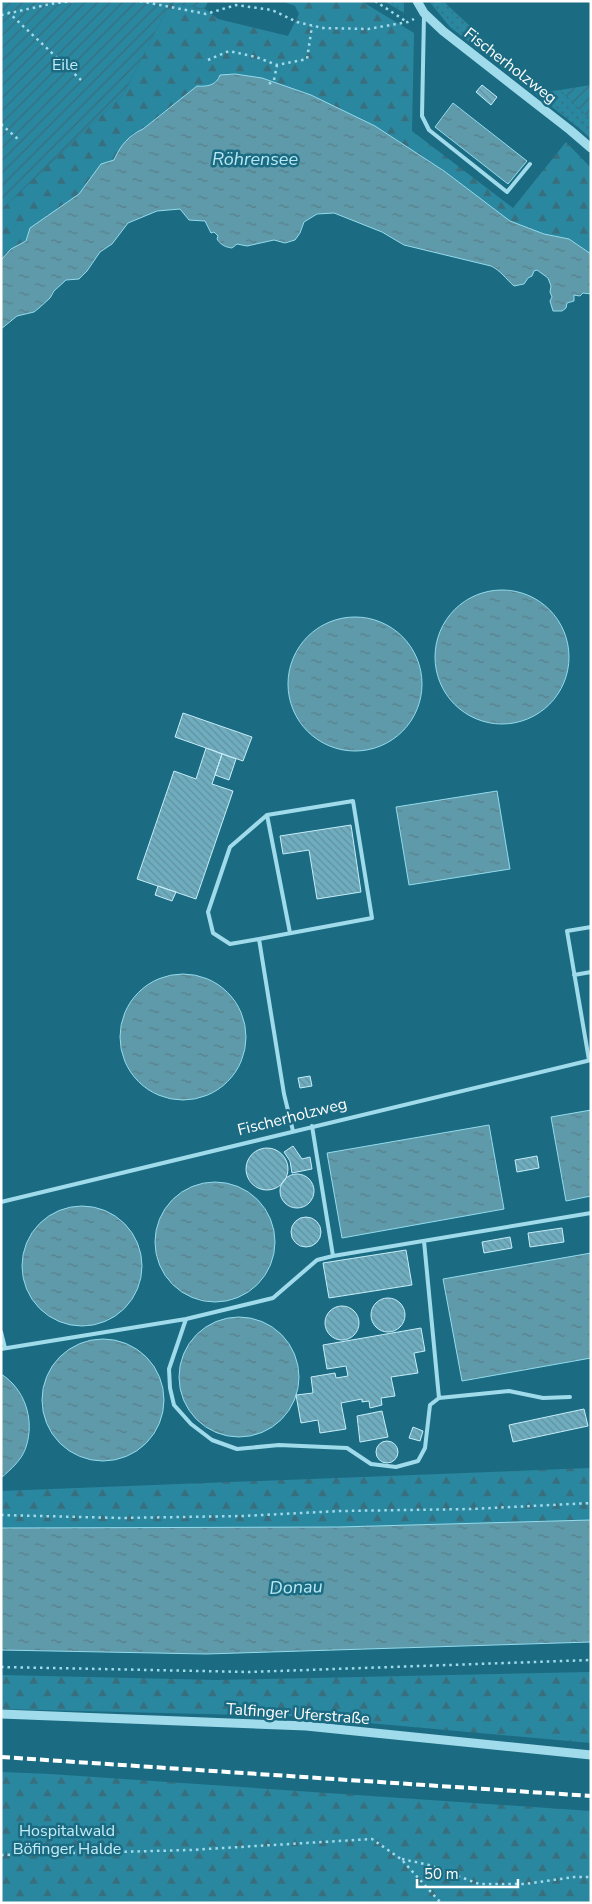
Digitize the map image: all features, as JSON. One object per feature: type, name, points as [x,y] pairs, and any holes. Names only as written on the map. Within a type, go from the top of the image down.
[{"type":"street","name":"Fischerholzweg","points":[[417,1],[424,13],[443,31],[591,148]]},
{"type":"street","name":"Talfinger Uferstraße","points":[[1,1714],[306,1726],[591,1755]]},
{"type":"lane","points":[[424,13],[422,116],[429,130],[508,192],[530,164]]},
{"type":"lane","points":[[353,801],[372,918],[230,944],[212,933],[208,912],[230,847],[268,815],[353,801]]},
{"type":"lane","points":[[268,815],[290,933]]},
{"type":"lane","points":[[590,1060],[567,931],[591,928]]},
{"type":"lane","points":[[259,939],[282,1067],[284,1094],[293,1131]]},
{"type":"lane","points":[[574,974],[591,972]]},
{"type":"lane","name":"Fischerholzweg","points":[[1,1202],[590,1060]]},
{"type":"lane","points":[[312,1126],[334,1256]]},
{"type":"lane","points":[[1,1332],[3,1348],[186,1319],[273,1298],[317,1260],[591,1213]]},
{"type":"lane","points":[[424,1241],[439,1398]]},
{"type":"lane","points":[[186,1319],[168,1369],[174,1405],[191,1424],[212,1440],[237,1449],[279,1445],[347,1448],[371,1464],[396,1467],[418,1461],[425,1448],[430,1405],[439,1398],[509,1391],[543,1398],[570,1397]]},
{"type":"path","points":[[1,15],[8,12],[74,1]]},
{"type":"path","points":[[140,1],[206,14],[236,5],[272,10],[297,22],[323,28],[368,29],[408,22],[424,13]]},
{"type":"path","points":[[375,1],[408,22]]},
{"type":"path","points":[[8,12],[81,80]]},
{"type":"path","points":[[208,60],[228,51],[256,57],[277,65],[307,59],[312,26]]},
{"type":"path","points":[[269,84],[274,80],[277,65]]},
{"type":"path","points":[[1,124],[20,141]]},
{"type":"path","points":[[1,1515],[120,1518],[243,1516],[340,1511],[471,1509],[591,1504]]},
{"type":"path","points":[[1,1666],[249,1672],[591,1660]]},
{"type":"path","points":[[1,1855],[190,1850],[372,1839],[401,1859],[441,1903]]},
{"type":"path","points":[[401,1859],[428,1865],[479,1884],[525,1884],[574,1877],[591,1877]]},
{"type":"green space","name":"Eile","points":[[1,1],[208,1],[205,9],[170,3],[123,95],[1,210]]},
{"type":"green space","points":[[282,1],[361,1],[414,33],[412,131],[513,208],[566,142],[591,168],[591,254],[569,239],[544,234],[510,221],[444,171],[375,126],[311,95],[262,78],[219,80],[163,112],[143,129],[133,133],[118,151],[114,160],[101,165],[79,194],[30,228],[26,241],[11,249],[1,260],[1,210],[123,95],[170,3],[205,9],[218,19],[288,36],[299,14],[295,6]]},
{"type":"green space","points":[[384,1],[404,1],[404,13]]},
{"type":"green space","points":[[429,1],[443,1],[502,56],[545,92],[560,90],[591,120],[591,139],[450,27]]},
{"type":"green space","points":[[591,85],[591,120],[560,90]]},
{"type":"green space","points":[[591,1468],[591,1520],[339,1527],[1,1528],[1,1491]]},
{"type":"green space","points":[[591,1672],[591,1743],[291,1716],[1,1709],[1,1675],[217,1680]]},
{"type":"green space","name":"Hospitalwald Böfinger Halde","points":[[1,1772],[591,1811],[591,1903],[1,1903]]},
{"type":"water","name":"Röhrensee","points":[[235,74],[262,78],[311,95],[375,126],[444,171],[510,221],[544,234],[569,239],[591,254],[591,294],[574,295],[574,301],[567,303],[566,308],[562,311],[553,311],[550,301],[552,297],[550,292],[551,286],[548,278],[537,270],[534,271],[524,284],[514,286],[491,266],[404,245],[382,232],[334,213],[317,214],[304,222],[295,240],[285,243],[274,240],[247,246],[237,244],[230,248],[220,243],[217,239],[218,236],[214,232],[211,233],[205,221],[189,220],[180,209],[157,211],[128,223],[112,244],[100,252],[79,279],[66,280],[34,312],[17,316],[1,329],[1,260],[11,249],[26,241],[30,228],[79,194],[101,164],[114,160],[119,150],[129,138],[197,86],[211,85],[217,81],[220,75]]},
{"type":"water","points":[[453,103],[527,161],[508,184],[435,127]]},
{"type":"water","points":[[502,590],[528,595],[539,601],[549,610],[558,620],[564,631],[569,657],[564,683],[558,694],[549,704],[539,713],[528,719],[502,724],[476,719],[465,713],[455,704],[446,694],[440,683],[435,657],[440,631],[446,620],[455,610],[465,601],[476,595]]},
{"type":"water","points":[[355,617],[381,622],[392,628],[402,637],[411,647],[417,658],[422,684],[417,710],[411,721],[402,731],[392,740],[381,746],[355,751],[329,746],[318,740],[308,731],[299,721],[293,710],[288,684],[293,658],[299,647],[308,637],[318,628],[329,622]]},
{"type":"water","points":[[497,791],[510,869],[409,885],[396,807]]},
{"type":"water","points":[[183,974],[207,979],[227,993],[241,1013],[246,1037],[241,1061],[227,1081],[207,1095],[183,1100],[159,1095],[139,1081],[125,1061],[120,1037],[125,1013],[139,993],[159,979]]},
{"type":"water","points":[[591,1110],[591,1196],[566,1201],[551,1117]]},
{"type":"water","points":[[489,1125],[504,1209],[342,1238],[327,1153]]},
{"type":"water","points":[[215,1182],[227,1183],[238,1187],[248,1192],[257,1200],[265,1209],[270,1219],[274,1230],[274,1254],[270,1265],[265,1275],[257,1284],[248,1292],[238,1297],[227,1301],[215,1302],[203,1301],[192,1297],[182,1292],[173,1284],[165,1275],[160,1265],[156,1254],[155,1242],[156,1230],[160,1219],[165,1209],[173,1200],[182,1192],[192,1187],[203,1183]]},
{"type":"water","points":[[82,1206],[94,1207],[105,1211],[115,1216],[124,1224],[132,1233],[137,1243],[141,1254],[141,1278],[137,1289],[132,1299],[124,1308],[115,1316],[105,1321],[94,1325],[82,1326],[70,1325],[59,1321],[49,1316],[40,1308],[32,1299],[27,1289],[23,1278],[22,1266],[23,1254],[27,1243],[32,1233],[40,1224],[49,1216],[59,1211],[70,1207]]},
{"type":"water","points":[[591,1253],[591,1358],[462,1381],[443,1279]]},
{"type":"water","points":[[239,1317],[251,1318],[262,1322],[272,1327],[281,1335],[289,1344],[294,1354],[298,1365],[298,1389],[294,1400],[289,1410],[281,1419],[272,1427],[262,1432],[251,1436],[239,1437],[227,1436],[216,1432],[206,1427],[197,1419],[189,1410],[184,1400],[180,1389],[179,1377],[180,1365],[184,1354],[189,1344],[197,1335],[206,1327],[216,1322],[227,1318]]},
{"type":"water","points":[[103,1339],[126,1344],[146,1357],[159,1377],[164,1400],[159,1423],[146,1443],[126,1456],[103,1461],[80,1456],[60,1443],[47,1423],[42,1400],[47,1377],[60,1357],[80,1344]]},
{"type":"water","points":[[1,1374],[9,1380],[22,1397],[26,1406],[29,1426],[26,1447],[22,1456],[1,1478]]},
{"type":"water","name":"Donau","points":[[591,1520],[591,1642],[206,1654],[1,1650],[1,1528],[339,1527]]},
{"type":"building","points":[[482,85],[497,97],[491,105],[476,92]]},
{"type":"building","points":[[183,713],[252,737],[243,761],[175,737]]},
{"type":"building","points":[[206,748],[222,754],[212,784],[233,791],[196,899],[137,879],[174,771],[196,779]]},
{"type":"building","points":[[222,754],[236,759],[229,780],[215,775]]},
{"type":"building","points":[[351,825],[361,892],[317,899],[309,850],[283,854],[280,836]]},
{"type":"building","points":[[158,886],[176,892],[172,901],[155,895]]},
{"type":"building","points":[[310,1076],[312,1086],[300,1088],[298,1078]]},
{"type":"building","points":[[293,1146],[302,1159],[310,1157],[312,1169],[292,1173],[290,1161],[284,1152]]},
{"type":"building","points":[[271,1148],[279,1151],[285,1157],[288,1169],[285,1181],[279,1187],[263,1190],[255,1187],[249,1181],[246,1165],[249,1157],[255,1151]]},
{"type":"building","points":[[537,1156],[539,1168],[517,1172],[515,1160]]},
{"type":"building","points":[[297,1174],[309,1179],[314,1191],[309,1203],[297,1208],[285,1203],[280,1191],[285,1179]]},
{"type":"building","points":[[306,1217],[317,1221],[321,1232],[317,1243],[306,1247],[295,1243],[291,1232],[295,1221]]},
{"type":"building","points":[[562,1228],[564,1242],[530,1247],[528,1233]]},
{"type":"building","points":[[510,1237],[512,1248],[484,1253],[482,1242]]},
{"type":"building","points":[[406,1250],[412,1285],[329,1298],[323,1263]]},
{"type":"building","points":[[388,1298],[400,1303],[405,1315],[400,1327],[388,1332],[376,1327],[371,1315],[376,1303]]},
{"type":"building","points":[[342,1306],[354,1311],[359,1323],[354,1335],[342,1340],[330,1335],[325,1323],[330,1311]]},
{"type":"building","points":[[421,1328],[425,1351],[414,1353],[418,1373],[391,1377],[395,1396],[381,1398],[382,1405],[370,1408],[369,1401],[362,1402],[362,1399],[341,1403],[346,1429],[320,1433],[318,1420],[301,1423],[296,1395],[313,1393],[311,1377],[335,1373],[336,1378],[348,1376],[346,1366],[327,1369],[323,1345]]},
{"type":"building","points":[[584,1409],[588,1426],[513,1442],[509,1425]]},
{"type":"building","points":[[382,1411],[388,1437],[360,1442],[357,1416]]},
{"type":"building","points":[[413,1427],[423,1431],[420,1441],[409,1438]]},
{"type":"building","points":[[383,1441],[391,1441],[398,1448],[398,1456],[391,1463],[383,1463],[376,1456],[376,1448]]},
{"type":"railway","points":[[1,1757],[591,1796]]}]
